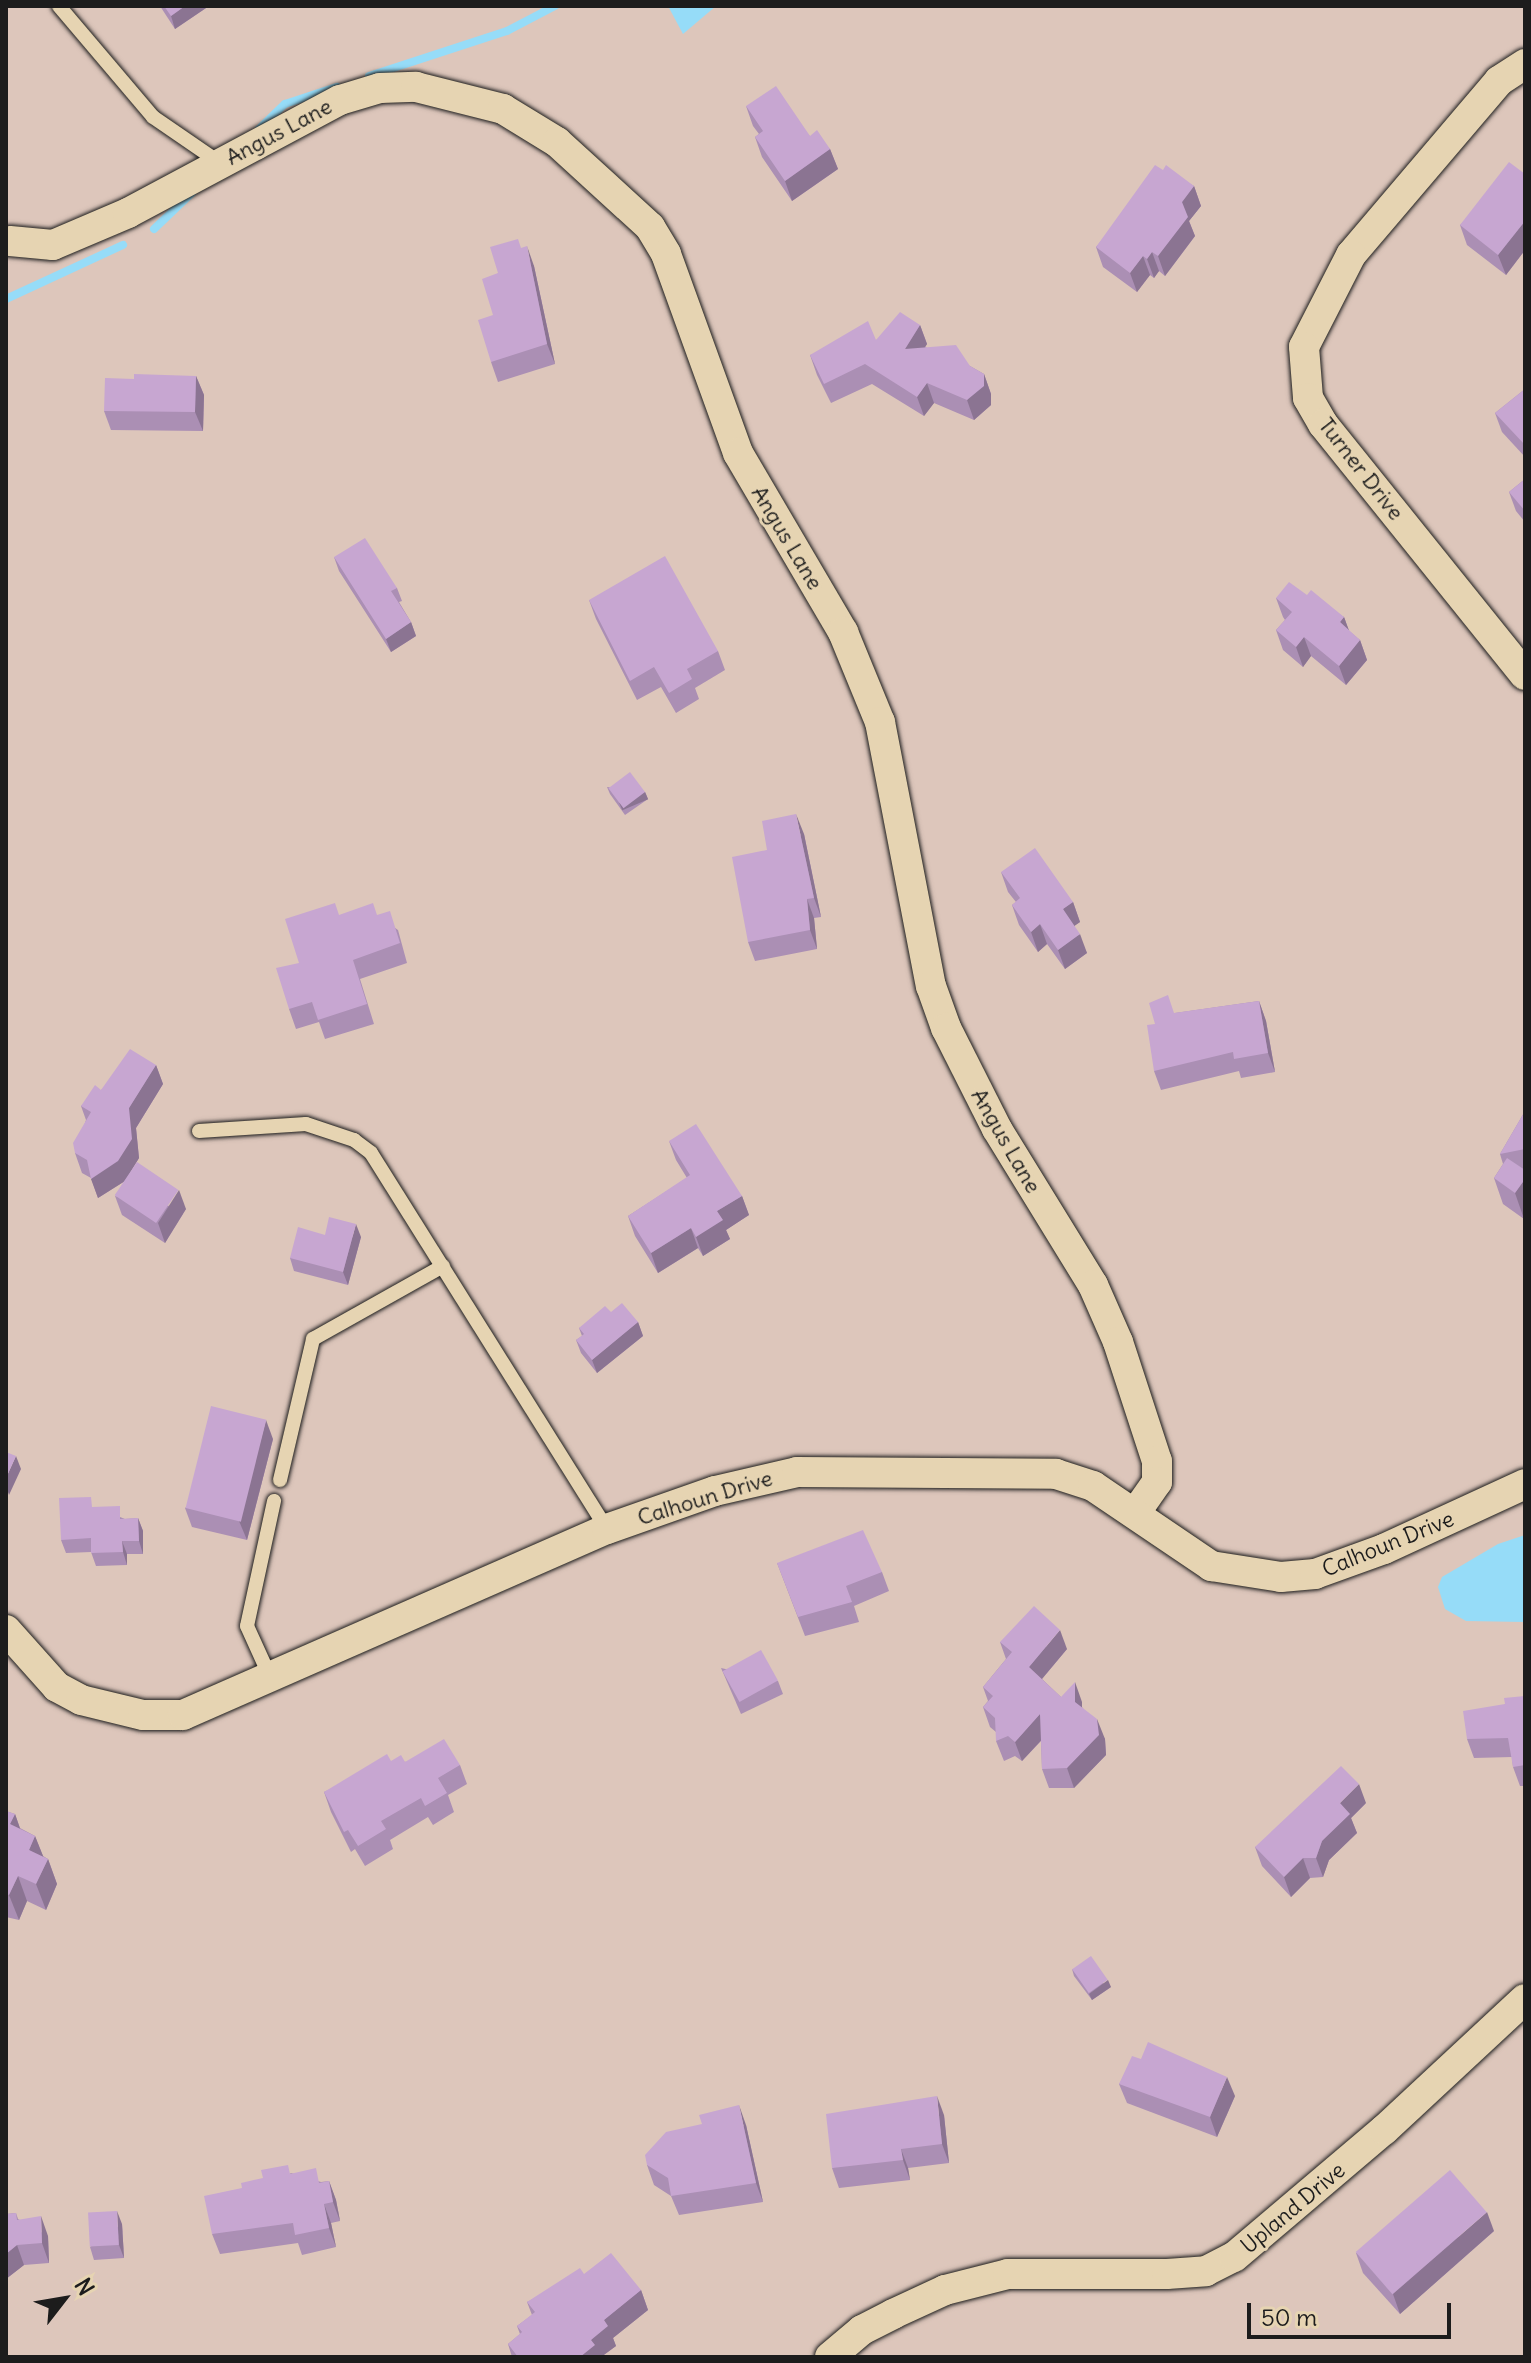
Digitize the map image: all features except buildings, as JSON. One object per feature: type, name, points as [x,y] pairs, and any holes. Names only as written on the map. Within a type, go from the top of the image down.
[{"type":"street","name":"Turner Drive","points":[[1525,64],[1499,81],[1351,255],[1329,290],[1304,347],[1304,360],[1308,398],[1323,424],[1525,675]]},
{"type":"street","name":"Angus Lane","points":[[7,239],[53,245],[128,213],[340,100],[380,88],[416,87],[503,109],[557,142],[650,227],[666,254],[738,453],[843,632],[880,722],[931,986],[946,1028],[997,1129],[1093,1285],[1118,1342],[1157,1461],[1157,1482],[1135,1513]]},
{"type":"street","name":"Calhoun Drive","points":[[6,1630],[57,1687],[105,1708],[183,1715],[271,1680],[607,1529],[759,1479],[835,1470],[1056,1474],[1093,1486],[1211,1566],[1249,1574],[1315,1574],[1418,1534],[1525,1484]]},
{"type":"street","name":"Upland Drive","points":[[830,2357],[862,2330],[893,2314],[945,2290],[1008,2274],[1167,2274],[1206,2271],[1234,2257],[1373,2141],[1525,1999]]},
{"type":"lane","points":[[59,6],[153,117],[220,163]]},
{"type":"lane","points":[[199,1131],[306,1124],[354,1140],[371,1153],[607,1529]]},
{"type":"lane","points":[[280,1480],[313,1339],[443,1266]]},
{"type":"lane","points":[[271,1680],[247,1626],[274,1501]]},
{"type":"water","points":[[668,6],[716,6],[683,34]]},
{"type":"water","points":[[1525,1535],[1525,1622],[1466,1621],[1445,1609],[1438,1587],[1442,1577],[1498,1544]]},
{"type":"waterway","points":[[369,76],[507,31],[555,6]]},
{"type":"waterway","points":[[259,129],[285,104],[337,87]]},
{"type":"waterway","points":[[154,229],[192,193]]},
{"type":"waterway","points":[[6,299],[123,245]]}]
